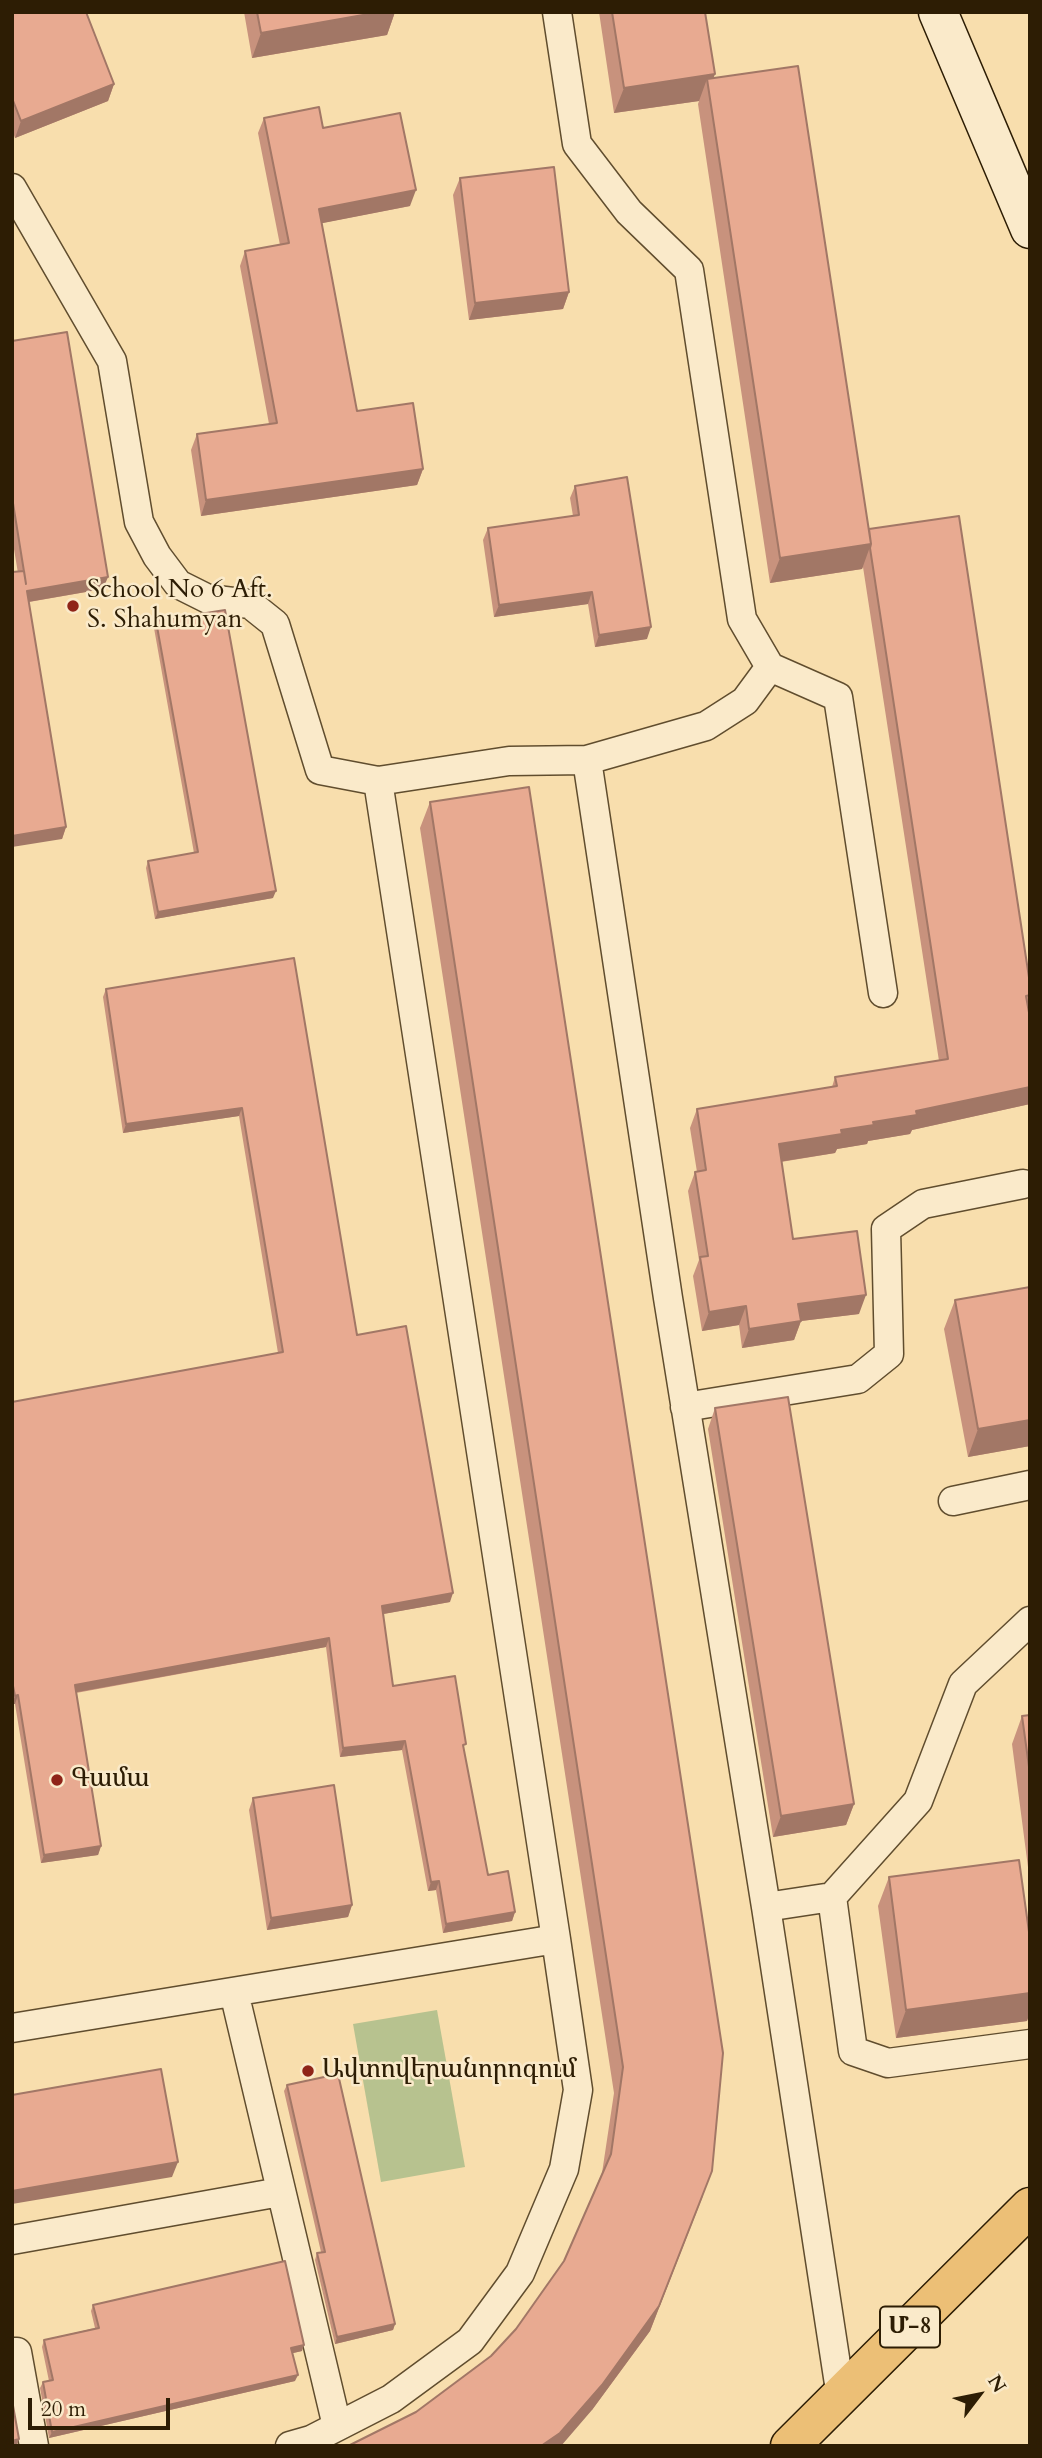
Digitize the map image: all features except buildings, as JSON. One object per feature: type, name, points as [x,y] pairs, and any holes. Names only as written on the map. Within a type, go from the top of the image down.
[{"type":"highway","name":"Մ-8","points":[[790,2446],[1030,2207]]},
{"type":"street","points":[[938,12],[1030,229]]},
{"type":"lane","points":[[557,12],[577,145],[629,212],[689,270],[743,619],[770,667],[838,697],[883,993]]},
{"type":"lane","points":[[12,188],[112,361],[139,522],[157,556],[178,584],[208,599],[250,604],[275,624],[320,770],[378,781],[509,761],[587,760],[706,726],[746,701],[770,667]]},
{"type":"lane","points":[[587,760],[685,1407],[766,1907],[841,2397]]},
{"type":"lane","points":[[290,2446],[311,2440],[391,2399],[470,2341],[520,2273],[564,2169],[578,2090],[378,781]]},
{"type":"lane","points":[[685,1407],[858,1379],[889,1354],[886,1229],[923,1203],[1023,1184]]},
{"type":"lane","points":[[953,1501],[1030,1485]]},
{"type":"lane","points":[[766,1907],[832,1897],[918,1801],[963,1684],[1030,1621]]},
{"type":"lane","points":[[832,1897],[853,2051],[888,2063],[1030,2044]]},
{"type":"lane","points":[[12,2028],[556,1939]]},
{"type":"lane","points":[[234,1992],[337,2426]]},
{"type":"lane","points":[[12,2240],[280,2192]]},
{"type":"lane","points":[[12,2352],[17,2352],[34,2446]]},
{"type":"green space","points":[[437,2010],[465,2167],[381,2182],[353,2024]]},
{"type":"place","name":"School No 6 Aft. S. Shahumyan","points":[[73,606]]},
{"type":"place","name":"Գամա","points":[[57,1780]]},
{"type":"place","name":"Ավտովերանորոգում","points":[[308,2071]]}]
